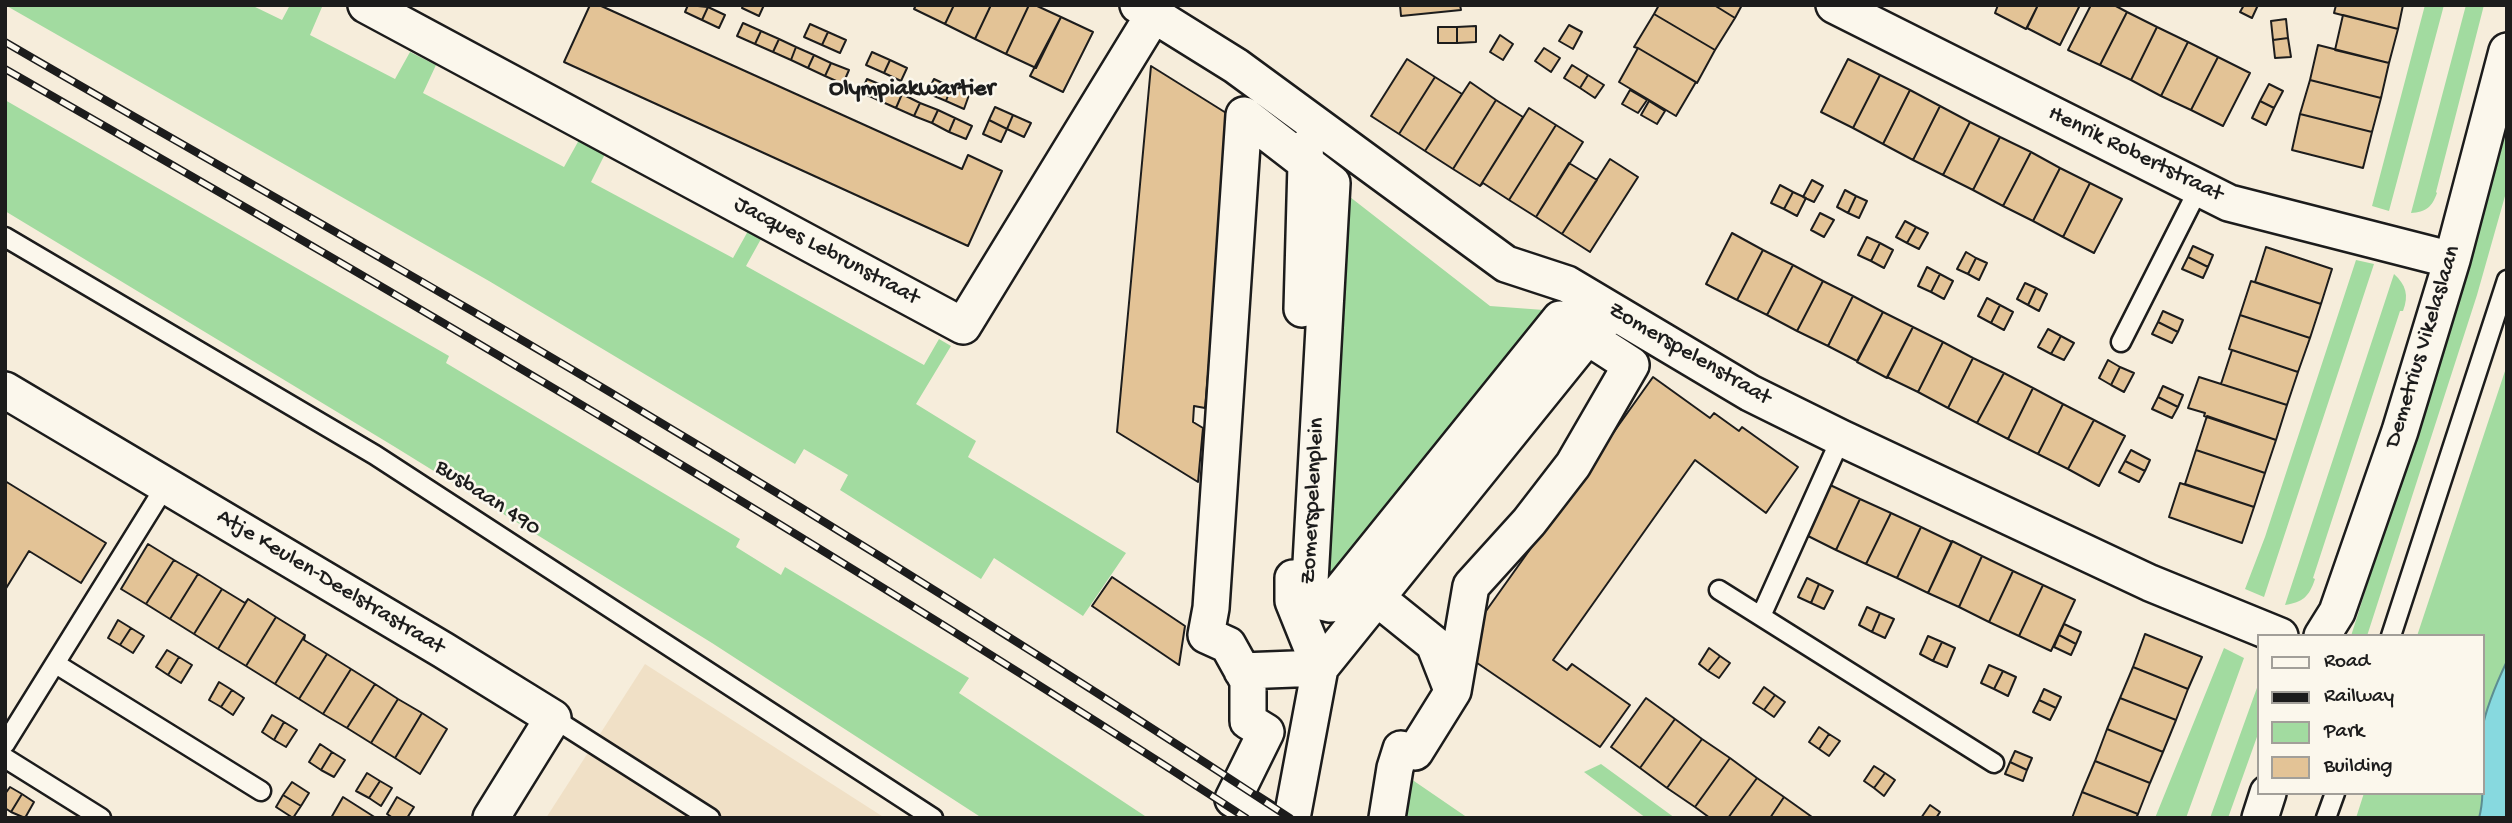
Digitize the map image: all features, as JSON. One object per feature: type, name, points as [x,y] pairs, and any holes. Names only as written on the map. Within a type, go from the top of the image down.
[{"type":"street","name":"Jacques Lebrunstraat","points":[[366,5],[963,326],[1146,10]]},
{"type":"street","name":"Henrik Robertstraat","points":[[1834,5],[2229,202],[2452,260]]},
{"type":"street","name":"Zomerspelenstraat","points":[[1146,10],[1236,66],[1506,264],[1567,284],[1750,393],[1841,438],[2150,583],[2275,634]]},
{"type":"street","name":"Demetrius Vikelaslaan","points":[[2323,634],[2337,612],[2400,431],[2452,260],[2507,51]]},
{"type":"street","name":"Zomerspelenplein","points":[[1301,113],[1306,164],[1293,601],[1320,668]]},
{"type":"street","name":"Zomerspelenplein","points":[[1264,818],[1231,808],[1266,732],[1248,721],[1248,681],[1228,645],[1206,635],[1212,594],[1244,115],[1332,183],[1309,599],[1330,604],[1560,319],[1631,365],[1573,465],[1529,522],[1471,586],[1453,691],[1415,752],[1401,750],[1395,768],[1387,818]]},
{"type":"street","points":[[1292,818],[1320,668],[1588,336],[1614,312]]},
{"type":"street","name":"Atje Keulen-Deelstrastraat","points":[[5,390],[553,718]]},
{"type":"street","points":[[1377,598],[1434,644],[1453,691]]},
{"type":"street","points":[[1242,671],[1320,668]]},
{"type":"street","points":[[491,818],[553,718]]},
{"type":"street","points":[[2260,818],[2267,795]]},
{"type":"lane","points":[[2121,342],[2199,188]]},
{"type":"lane","name":"Busbaan 490","points":[[5,237],[375,455],[933,818]]},
{"type":"lane","points":[[2392,634],[2507,280]]},
{"type":"lane","points":[[1761,616],[1841,438]]},
{"type":"lane","points":[[5,744],[166,485]]},
{"type":"lane","points":[[1720,590],[1994,763]]},
{"type":"lane","points":[[56,664],[261,791]]},
{"type":"lane","points":[[553,718],[710,818]]},
{"type":"lane","points":[[5,758],[101,818]]},
{"type":"lane","points":[[2326,818],[2334,795]]},
{"type":"shaded area","points":[[645,664],[885,818],[546,818]]},
{"type":"green space","points":[[5,5],[251,5],[282,20],[290,5],[318,5],[322,7],[310,35],[395,79],[410,52],[436,65],[423,93],[564,167],[579,140],[605,154],[591,182],[733,258],[748,231],[761,239],[746,266],[924,365],[939,339],[951,346],[916,404],[976,441],[968,457],[1126,553],[1083,616],[994,558],[981,579],[840,490],[848,475],[804,449],[795,464],[489,281]]},
{"type":"green space","points":[[2425,5],[2444,5],[2389,211],[2372,206]]},
{"type":"green space","points":[[2466,5],[2484,5],[2437,193],[2428,208],[2411,213]]},
{"type":"green space","points":[[5,100],[449,356],[446,363],[740,539],[736,547],[781,575],[785,567],[969,678],[959,693],[1148,818],[982,818],[712,643],[5,211]]},
{"type":"green space","points":[[2507,130],[2507,189],[2477,295],[2368,634],[2352,634],[2456,305]]},
{"type":"green space","points":[[1332,183],[1490,306],[1544,310],[1560,319],[1330,604],[1309,599]]},
{"type":"green space","points":[[2356,260],[2374,264],[2264,597],[2245,589],[2265,537]]},
{"type":"green space","points":[[2394,274],[2405,291],[2405,305],[2403,311],[2400,311],[2313,578],[2315,579],[2304,598],[2285,605]]},
{"type":"green space","points":[[2507,365],[2507,661],[2497,682],[2484,724],[2484,634],[2418,634]]},
{"type":"green space","points":[[2224,648],[2244,658],[2186,818],[2155,818]]},
{"type":"green space","points":[[2256,691],[2256,740],[2228,818],[2210,818]]},
{"type":"green space","points":[[1601,764],[1675,818],[1646,818],[1584,772]]},
{"type":"green space","points":[[1395,768],[1468,818],[1387,818]]},
{"type":"green space","points":[[2363,795],[2482,795],[2479,818],[2356,818]]},
{"type":"water","points":[[2507,661],[2507,818],[2479,818],[2484,795],[2484,723]]},
{"type":"building","points":[[590,5],[599,5],[962,169],[968,155],[1002,171],[968,246],[564,62]]},
{"type":"building","points":[[688,5],[708,7],[702,20],[685,12]]},
{"type":"building","points":[[743,5],[764,5],[759,16],[742,8]]},
{"type":"building","points":[[916,5],[954,5],[945,24],[914,9]]},
{"type":"building","points":[[954,5],[991,5],[975,39],[945,24]]},
{"type":"building","points":[[991,5],[1029,5],[1006,54],[975,39]]},
{"type":"building","points":[[1029,5],[1035,5],[1061,17],[1036,68],[1006,54]]},
{"type":"building","points":[[1400,5],[1460,5],[1461,10],[1401,16]]},
{"type":"building","points":[[1659,5],[1714,5],[1735,18],[1715,50],[1654,14]]},
{"type":"building","points":[[1714,5],[1742,5],[1735,18]]},
{"type":"building","points":[[1998,5],[2038,5],[2026,29],[1995,13]]},
{"type":"building","points":[[2038,5],[2080,5],[2060,45],[2027,28]]},
{"type":"building","points":[[2091,5],[2114,5],[2127,12],[2100,65],[2068,50]]},
{"type":"building","points":[[2244,5],[2258,5],[2252,18],[2240,12]]},
{"type":"building","points":[[2336,5],[2403,5],[2398,29],[2334,13]]},
{"type":"building","points":[[708,7],[725,15],[719,28],[702,20]]},
{"type":"building","points":[[2127,12],[2157,27],[2131,80],[2100,65]]},
{"type":"building","points":[[1654,14],[1715,50],[1697,83],[1634,47]]},
{"type":"building","points":[[2343,15],[2398,29],[2389,63],[2335,50]]},
{"type":"building","points":[[1061,17],[1093,32],[1063,92],[1030,76]]},
{"type":"building","points":[[2286,19],[2288,38],[2273,40],[2271,21]]},
{"type":"building","points":[[743,23],[761,31],[755,44],[737,36]]},
{"type":"building","points":[[810,24],[828,32],[822,45],[804,37]]},
{"type":"building","points":[[1569,25],[1582,32],[1573,49],[1559,41]]},
{"type":"building","points":[[1476,26],[1476,42],[1457,43],[1457,27]]},
{"type":"building","points":[[1438,27],[1457,27],[1457,43],[1438,43]]},
{"type":"building","points":[[2157,27],[2188,42],[2161,96],[2131,80]]},
{"type":"building","points":[[761,31],[779,39],[773,52],[755,44]]},
{"type":"building","points":[[828,32],[846,40],[840,53],[822,45]]},
{"type":"building","points":[[1500,35],[1513,44],[1503,60],[1490,52]]},
{"type":"building","points":[[2288,38],[2291,57],[2275,58],[2273,40]]},
{"type":"building","points":[[779,39],[796,47],[791,60],[773,52]]},
{"type":"building","points":[[2188,42],[2218,57],[2191,110],[2161,96]]},
{"type":"building","points":[[2318,45],[2389,63],[2381,98],[2310,80]]},
{"type":"building","points":[[796,47],[814,55],[808,68],[791,60]]},
{"type":"building","points":[[1544,48],[1560,58],[1551,72],[1535,61]]},
{"type":"building","points":[[1638,48],[1696,82],[1676,116],[1619,82]]},
{"type":"building","points":[[872,52],[890,60],[884,73],[866,65]]},
{"type":"building","points":[[814,55],[831,63],[825,76],[808,68]]},
{"type":"building","points":[[2218,57],[2250,73],[2223,126],[2191,110]]},
{"type":"building","points":[[1407,59],[1435,77],[1399,134],[1371,116]]},
{"type":"building","points":[[1848,59],[1880,75],[1853,128],[1821,112]]},
{"type":"building","points":[[890,60],[907,68],[901,81],[884,73]]},
{"type":"building","points":[[831,63],[849,70],[843,84],[825,76]]},
{"type":"building","points":[[1572,65],[1588,75],[1580,88],[1564,78]]},
{"type":"building","points":[[1151,66],[1231,116],[1205,408],[1194,406],[1193,422],[1203,428],[1198,482],[1117,432]]},
{"type":"building","points":[[1588,75],[1604,85],[1595,98],[1580,88]]},
{"type":"building","points":[[1880,75],[1910,90],[1883,144],[1853,128]]},
{"type":"building","points":[[1435,77],[1462,94],[1425,151],[1399,134]]},
{"type":"building","points":[[867,79],[884,86],[878,100],[861,92]]},
{"type":"building","points":[[934,79],[951,87],[946,101],[927,93]]},
{"type":"building","points":[[2310,80],[2381,98],[2372,132],[2300,114]]},
{"type":"building","points":[[1470,82],[1496,100],[1453,169],[1425,151]]},
{"type":"building","points":[[2269,84],[2283,91],[2274,108],[2260,101]]},
{"type":"building","points":[[884,86],[902,94],[896,108],[878,100]]},
{"type":"building","points":[[951,87],[969,95],[964,109],[946,101]]},
{"type":"building","points":[[1630,90],[1647,100],[1638,113],[1622,104]]},
{"type":"building","points":[[1910,90],[1940,106],[1913,160],[1883,144]]},
{"type":"building","points":[[902,94],[920,103],[914,116],[896,108]]},
{"type":"building","points":[[1496,100],[1523,117],[1480,186],[1453,169]]},
{"type":"building","points":[[1649,101],[1665,111],[1657,124],[1641,115]]},
{"type":"building","points":[[2260,101],[2274,108],[2266,125],[2252,118]]},
{"type":"building","points":[[920,103],[938,110],[932,123],[914,116]]},
{"type":"building","points":[[1940,106],[1970,122],[1943,175],[1913,160]]},
{"type":"building","points":[[995,107],[1013,115],[1007,129],[989,120]]},
{"type":"building","points":[[1529,108],[1556,125],[1509,200],[1483,183],[1480,186]]},
{"type":"building","points":[[938,110],[955,118],[949,132],[932,123]]},
{"type":"building","points":[[2300,114],[2372,132],[2363,168],[2292,150]]},
{"type":"building","points":[[1013,115],[1031,123],[1024,137],[1007,129]]},
{"type":"building","points":[[955,118],[972,126],[966,139],[949,132]]},
{"type":"building","points":[[989,120],[1007,129],[1001,142],[983,134]]},
{"type":"building","points":[[1970,122],[2000,137],[1973,190],[1943,175]]},
{"type":"building","points":[[1556,125],[1583,142],[1536,217],[1509,200]]},
{"type":"building","points":[[2000,137],[2031,152],[2003,206],[1973,190]]},
{"type":"building","points":[[2031,152],[2060,168],[2033,221],[2003,206]]},
{"type":"building","points":[[1610,159],[1638,177],[1590,252],[1562,234]]},
{"type":"building","points":[[1569,163],[1597,180],[1562,234],[1536,217]]},
{"type":"building","points":[[2060,168],[2090,183],[2063,237],[2033,221]]},
{"type":"building","points":[[1812,180],[1823,186],[1814,202],[1803,197]]},
{"type":"building","points":[[2090,183],[2122,199],[2094,253],[2063,237]]},
{"type":"building","points":[[1780,185],[1793,192],[1784,209],[1771,203]]},
{"type":"building","points":[[1845,190],[1856,196],[1848,213],[1837,207]]},
{"type":"building","points":[[1793,192],[1806,198],[1797,216],[1784,209]]},
{"type":"building","points":[[1856,196],[1867,201],[1859,218],[1848,213]]},
{"type":"building","points":[[1820,213],[1834,220],[1824,237],[1811,230]]},
{"type":"building","points":[[1905,221],[1916,227],[1907,243],[1896,237]]},
{"type":"building","points":[[1916,227],[1928,233],[1919,249],[1907,243]]},
{"type":"building","points":[[1732,233],[1763,250],[1737,300],[1706,284]]},
{"type":"building","points":[[1867,237],[1880,243],[1871,261],[1858,255]]},
{"type":"building","points":[[1880,243],[1893,250],[1884,268],[1871,261]]},
{"type":"building","points":[[2193,246],[2213,255],[2208,267],[2188,257]]},
{"type":"building","points":[[2266,247],[2332,269],[2321,304],[2255,282]]},
{"type":"building","points":[[1763,250],[1793,265],[1767,315],[1737,300]]},
{"type":"building","points":[[1966,252],[1976,258],[1968,274],[1957,269]]},
{"type":"building","points":[[2188,257],[2208,267],[2203,278],[2182,269]]},
{"type":"building","points":[[1976,258],[1987,263],[1979,280],[1968,274]]},
{"type":"building","points":[[1793,265],[1823,281],[1797,331],[1767,315]]},
{"type":"building","points":[[1927,267],[1940,274],[1931,292],[1918,286]]},
{"type":"building","points":[[1940,274],[1953,281],[1944,299],[1931,292]]},
{"type":"building","points":[[1823,281],[1853,296],[1828,346],[1797,331]]},
{"type":"building","points":[[2251,281],[2321,304],[2310,338],[2240,315]]},
{"type":"building","points":[[2025,283],[2036,288],[2028,305],[2017,299]]},
{"type":"building","points":[[2036,288],[2047,294],[2039,311],[2028,305]]},
{"type":"building","points":[[1853,296],[1883,312],[1857,361],[1828,346]]},
{"type":"building","points":[[1987,298],[2000,305],[1991,323],[1978,316]]},
{"type":"building","points":[[2000,305],[2013,312],[2004,330],[1991,323]]},
{"type":"building","points":[[2163,311],[2183,320],[2178,332],[2158,322]]},
{"type":"building","points":[[1883,312],[1913,327],[1887,378],[1857,362]]},
{"type":"building","points":[[2240,315],[2310,338],[2298,372],[2229,349]]},
{"type":"building","points":[[2158,322],[2178,332],[2172,343],[2152,334]]},
{"type":"building","points":[[1913,327],[1943,342],[1918,392],[1887,377]]},
{"type":"building","points":[[2048,329],[2061,336],[2051,354],[2038,347]]},
{"type":"building","points":[[2061,336],[2074,343],[2064,360],[2051,354]]},
{"type":"building","points":[[1943,342],[1973,358],[1948,408],[1918,392]]},
{"type":"building","points":[[2232,350],[2298,372],[2287,405],[2221,384]]},
{"type":"building","points":[[1973,358],[2004,373],[1977,423],[1948,408]]},
{"type":"building","points":[[2108,360],[2120,367],[2111,385],[2099,378]]},
{"type":"building","points":[[2120,367],[2134,373],[2124,392],[2111,385]]},
{"type":"building","points":[[2004,373],[2033,388],[2008,439],[1977,423]]},
{"type":"building","points":[[1653,377],[1710,418],[1714,413],[1739,431],[1742,427],[1798,467],[1766,513],[1695,460],[1553,660],[1567,670],[1572,664],[1630,705],[1600,747],[1464,654],[1466,639]]},
{"type":"building","points":[[2199,377],[2287,405],[2276,440],[2188,408]]},
{"type":"building","points":[[2163,386],[2183,395],[2178,407],[2158,397]]},
{"type":"building","points":[[2033,388],[2063,404],[2038,454],[2008,439]]},
{"type":"building","points":[[2158,397],[2178,407],[2172,418],[2152,409]]},
{"type":"building","points":[[2063,404],[2094,420],[2068,469],[2038,454]]},
{"type":"building","points":[[2207,416],[2276,440],[2265,473],[2196,450]]},
{"type":"building","points":[[2094,420],[2125,436],[2099,486],[2068,469]]},
{"type":"building","points":[[2131,450],[2150,460],[2145,471],[2125,461]]},
{"type":"building","points":[[2196,450],[2265,473],[2254,507],[2185,484]]},
{"type":"building","points":[[2125,461],[2145,471],[2139,482],[2119,472]]},
{"type":"building","points":[[5,481],[106,543],[81,583],[29,551],[5,590]]},
{"type":"building","points":[[2180,483],[2254,507],[2242,543],[2169,517]]},
{"type":"building","points":[[1828,484],[1860,499],[1836,550],[1804,534]]},
{"type":"building","points":[[1860,499],[1891,513],[1866,564],[1836,550]]},
{"type":"building","points":[[1891,513],[1921,527],[1897,578],[1866,564]]},
{"type":"building","points":[[1921,527],[1952,542],[1928,593],[1897,578]]},
{"type":"building","points":[[1952,541],[1982,556],[1959,607],[1928,593]]},
{"type":"building","points":[[148,544],[174,560],[146,604],[121,589]]},
{"type":"building","points":[[1982,556],[2013,571],[1989,622],[1959,607]]},
{"type":"building","points":[[174,560],[198,574],[170,619],[146,604]]},
{"type":"building","points":[[2013,571],[2043,585],[2019,636],[1989,622]]},
{"type":"building","points":[[198,574],[222,589],[194,634],[170,619]]},
{"type":"building","points":[[1112,577],[1185,626],[1179,665],[1092,606]]},
{"type":"building","points":[[1807,578],[1819,584],[1811,603],[1798,597]]},
{"type":"building","points":[[1819,584],[1833,591],[1824,609],[1811,603]]},
{"type":"building","points":[[2043,585],[2075,600],[2051,651],[2019,636]]},
{"type":"building","points":[[222,589],[245,603],[248,599],[218,649],[194,634]]},
{"type":"building","points":[[248,599],[276,617],[246,666],[218,649]]},
{"type":"building","points":[[1867,607],[1880,613],[1872,632],[1859,625]]},
{"type":"building","points":[[1880,613],[1894,619],[1885,638],[1872,632]]},
{"type":"building","points":[[276,617],[305,635],[275,684],[246,666]]},
{"type":"building","points":[[118,620],[131,628],[120,645],[108,638]]},
{"type":"building","points":[[2064,624],[2081,632],[2076,644],[2059,635]]},
{"type":"building","points":[[131,628],[144,636],[133,653],[120,645]]},
{"type":"building","points":[[2145,634],[2202,657],[2188,689],[2133,667]]},
{"type":"building","points":[[305,635],[304,640],[327,654],[299,699],[275,684]]},
{"type":"building","points":[[2059,635],[2076,644],[2071,655],[2054,647]]},
{"type":"building","points":[[1928,636],[1942,642],[1933,661],[1920,654]]},
{"type":"building","points":[[1942,642],[1955,648],[1947,667],[1933,661]]},
{"type":"building","points":[[1709,648],[1720,656],[1708,671],[1699,664]]},
{"type":"building","points":[[167,650],[179,657],[168,675],[156,667]]},
{"type":"building","points":[[327,654],[351,669],[323,714],[299,699]]},
{"type":"building","points":[[1720,656],[1730,663],[1719,678],[1708,671]]},
{"type":"building","points":[[179,657],[192,665],[181,683],[168,675]]},
{"type":"building","points":[[1989,665],[2003,671],[1994,689],[1981,683]]},
{"type":"building","points":[[2133,667],[2188,689],[2176,720],[2120,698]]},
{"type":"building","points":[[351,669],[375,684],[347,728],[323,714]]},
{"type":"building","points":[[2003,671],[2016,677],[2008,696],[1994,689]]},
{"type":"building","points":[[219,682],[232,690],[221,707],[209,700]]},
{"type":"building","points":[[375,684],[398,699],[371,743],[347,728]]},
{"type":"building","points":[[1764,687],[1775,695],[1764,710],[1753,703]]},
{"type":"building","points":[[2044,689],[2061,697],[2056,708],[2039,700]]},
{"type":"building","points":[[232,690],[244,698],[233,715],[221,707]]},
{"type":"building","points":[[1775,695],[1785,702],[1774,717],[1764,710]]},
{"type":"building","points":[[1646,698],[1675,719],[1640,768],[1611,747]]},
{"type":"building","points":[[2120,698],[2176,720],[2163,752],[2107,729]]},
{"type":"building","points":[[398,699],[422,713],[395,758],[371,743]]},
{"type":"building","points":[[2039,700],[2056,708],[2050,720],[2033,712]]},
{"type":"building","points":[[422,713],[447,729],[420,774],[395,758]]},
{"type":"building","points":[[272,715],[284,722],[274,740],[262,732]]},
{"type":"building","points":[[1675,719],[1702,739],[1667,788],[1640,768]]},
{"type":"building","points":[[284,722],[297,730],[286,747],[274,740]]},
{"type":"building","points":[[1819,727],[1829,734],[1819,749],[1809,742]]},
{"type":"building","points":[[2107,729],[2163,752],[2150,783],[2095,761]]},
{"type":"building","points":[[1829,734],[1840,741],[1829,756],[1819,749]]},
{"type":"building","points":[[1702,739],[1730,758],[1695,807],[1667,788]]},
{"type":"building","points":[[320,744],[332,752],[321,770],[309,762]]},
{"type":"building","points":[[2015,751],[2032,758],[2027,770],[2010,762]]},
{"type":"building","points":[[332,752],[345,760],[334,777],[321,770]]},
{"type":"building","points":[[1730,758],[1757,778],[1728,818],[1710,818],[1695,807]]},
{"type":"building","points":[[2095,761],[2150,783],[2138,814],[2082,792]]},
{"type":"building","points":[[2010,762],[2027,770],[2023,781],[2005,774]]},
{"type":"building","points":[[1874,766],[1885,773],[1874,788],[1864,781]]},
{"type":"building","points":[[367,773],[380,781],[369,798],[356,791]]},
{"type":"building","points":[[1885,773],[1895,780],[1884,796],[1874,788]]},
{"type":"building","points":[[1757,778],[1784,797],[1770,818],[1728,818]]},
{"type":"building","points":[[380,781],[392,788],[381,806],[369,798]]},
{"type":"building","points":[[292,782],[309,793],[301,806],[283,795]]},
{"type":"building","points":[[10,787],[22,794],[11,812],[5,808],[5,794]]},
{"type":"building","points":[[2082,792],[2138,814],[2136,818],[2072,818]]},
{"type":"building","points":[[22,794],[34,802],[25,818],[11,812]]},
{"type":"building","points":[[283,795],[301,806],[293,818],[276,807]]},
{"type":"building","points":[[343,797],[376,818],[331,818]]},
{"type":"building","points":[[397,797],[414,807],[407,818],[393,818],[387,814]]},
{"type":"building","points":[[1784,797],[1812,817],[1812,818],[1770,818]]},
{"type":"building","points":[[1930,805],[1940,812],[1936,818],[1921,818]]},
{"type":"railway","points":[[5,42],[481,316],[721,459],[966,610],[1290,818]]},
{"type":"railway","points":[[5,69],[631,434],[940,623],[1246,818]]},
{"type":"district","name":"Olympiakwartier","points":[[912,90]]}]
